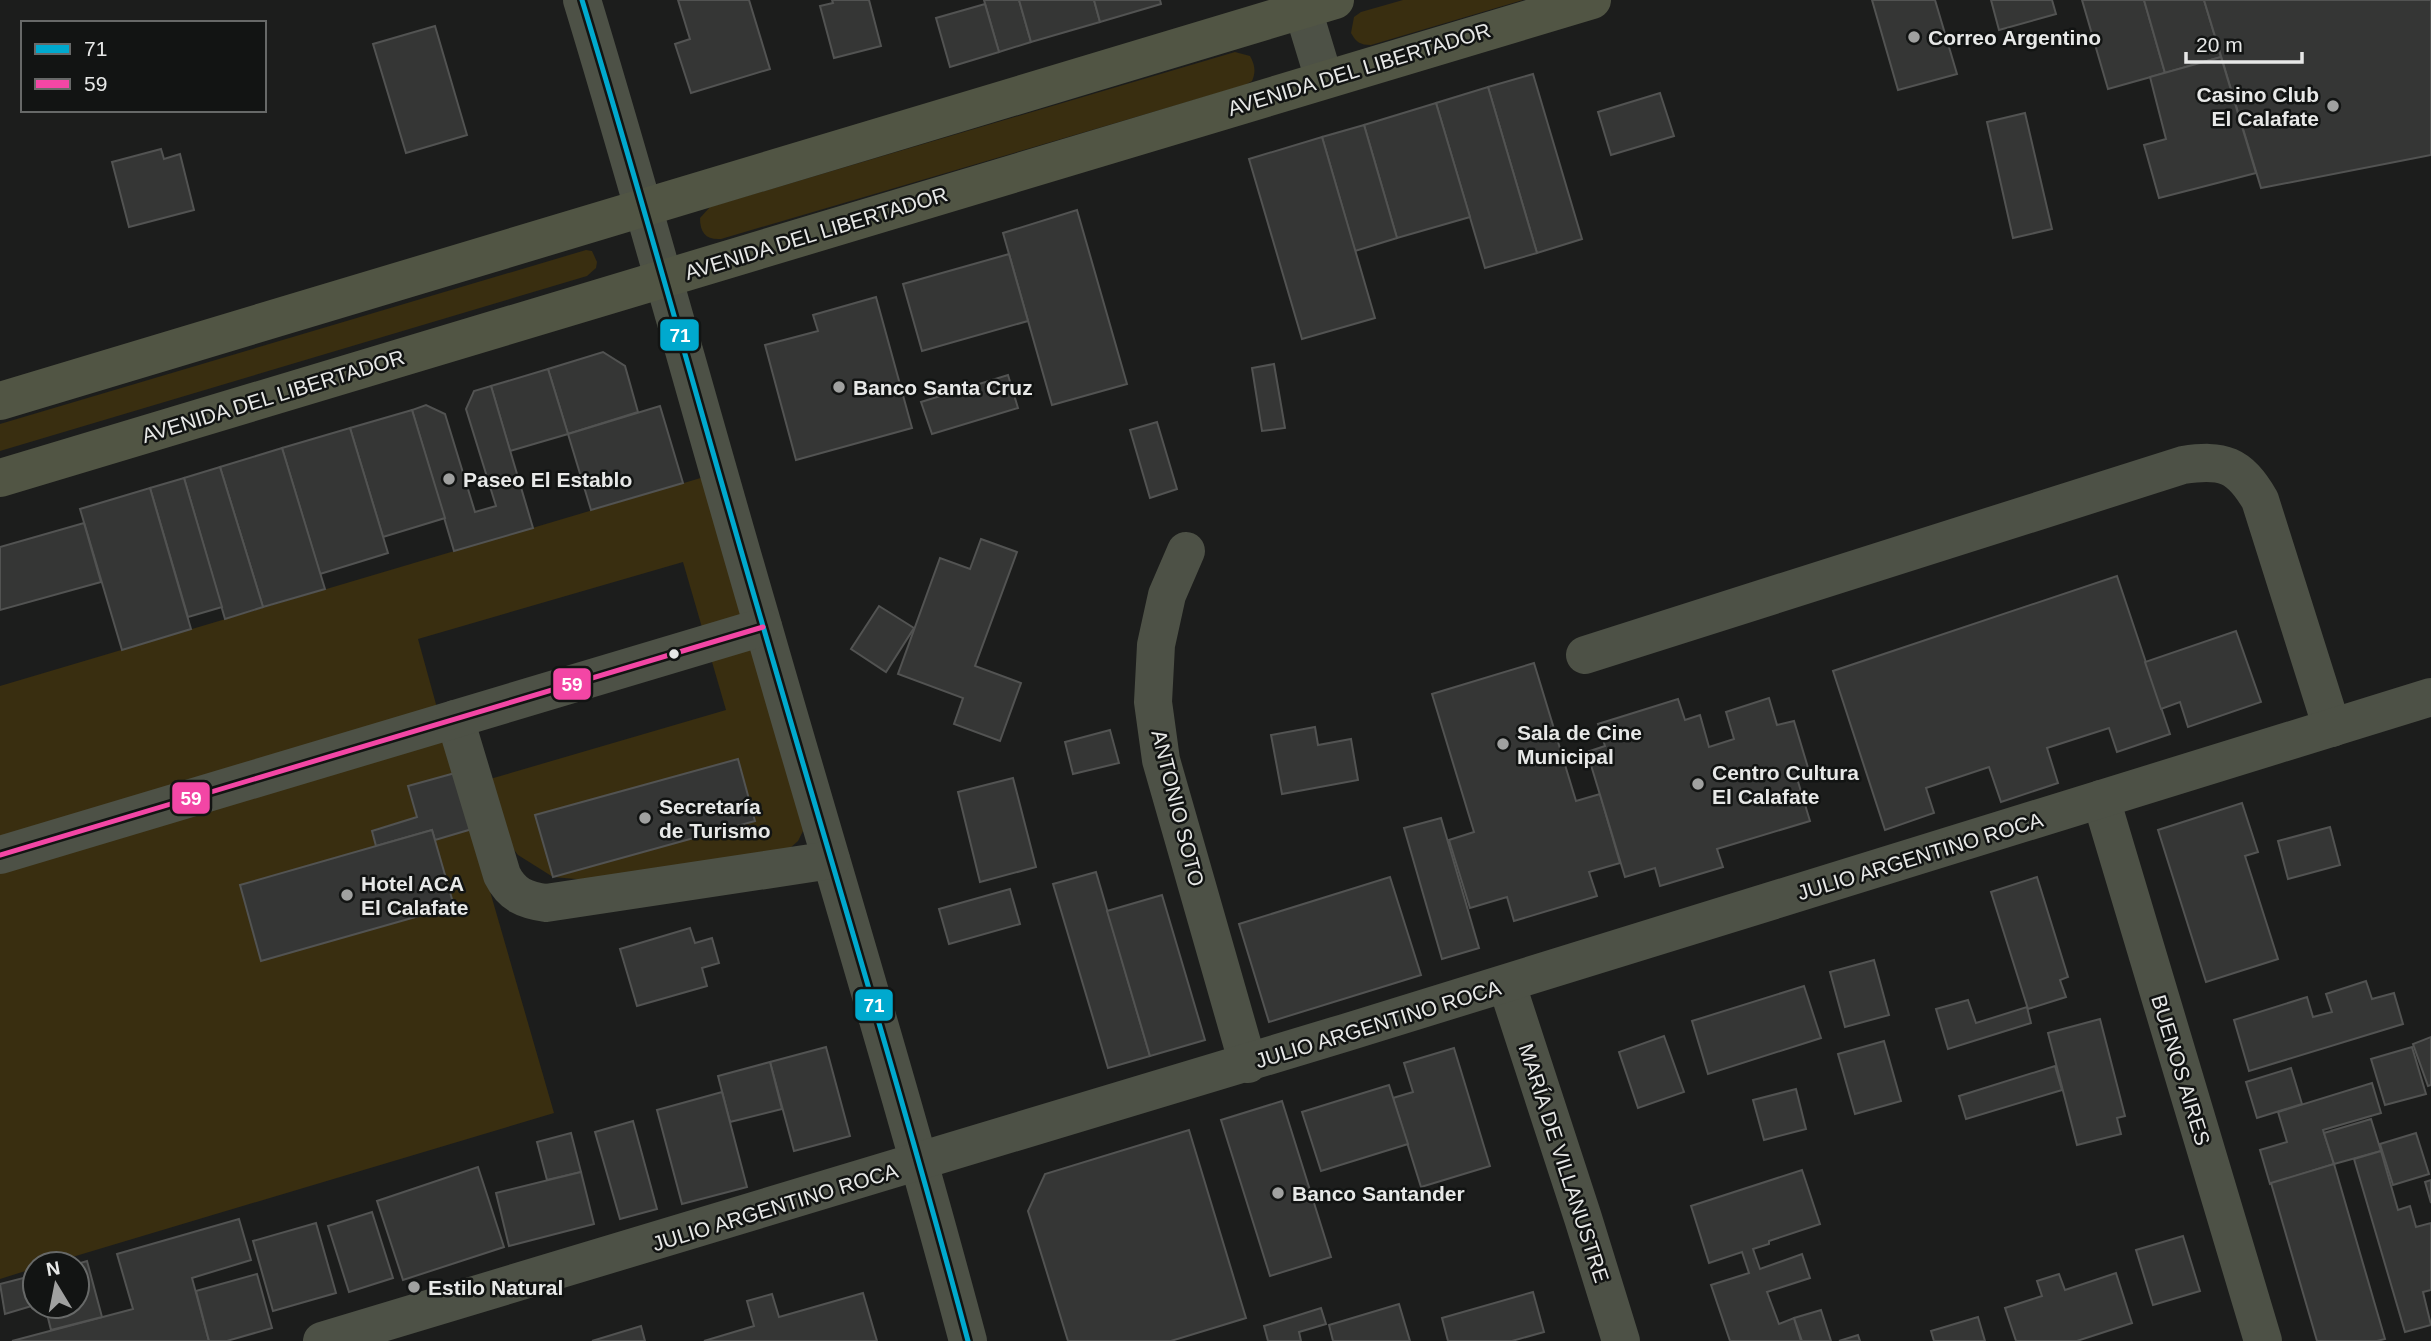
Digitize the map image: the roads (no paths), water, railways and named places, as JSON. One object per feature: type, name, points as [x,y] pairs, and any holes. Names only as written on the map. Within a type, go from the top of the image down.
[{"type":"main road","name":"AVENIDA DEL LIBERTADOR","points":[[0,478],[1592,0]]},
{"type":"main road","points":[[0,401],[1313,3]]},
{"type":"street","points":[[582,0],[921,1163],[968,1341]]},
{"type":"street","points":[[1313,3],[1324,79]]},
{"type":"street","points":[[1586,654],[2183,465],[2210,461],[2233,467],[2249,481],[2260,500],[2332,728]]},
{"type":"street","name":"ANTONIO SOTO","points":[[1186,551],[1167,595],[1156,645],[1153,702],[1161,760],[1248,1064]]},
{"type":"street","points":[[0,855],[763,627]]},
{"type":"street","name":"JULIO ARGENTINO ROCA","points":[[323,1341],[1507,985],[2431,697]]},
{"type":"street","points":[[455,719],[502,875],[507,886],[518,896],[546,903],[831,860]]},
{"type":"street","name":"BUENOS AIRES","points":[[2101,799],[2263,1341]]},
{"type":"street","name":"MARÍA DE VILLANUSTRE","points":[[1507,985],[1621,1341]]},
{"type":"place","name":"Correo Argentino","points":[[1914,37]]},
{"type":"place","name":"Casino Club El Calafate","points":[[2333,106]]},
{"type":"place","name":"Banco Santa Cruz","points":[[839,387]]},
{"type":"place","name":"Paseo El Establo","points":[[449,479]]},
{"type":"place","name":"Sala de Cine Municipal","points":[[1503,744]]},
{"type":"place","name":"Centro Cultura El Calafate","points":[[1698,784]]},
{"type":"place","name":"Secretaría de Turismo","points":[[645,818]]},
{"type":"place","name":"Hotel ACA El Calafate","points":[[347,895]]},
{"type":"place","name":"Banco Santander","points":[[1278,1193]]},
{"type":"place","name":"Estilo Natural","points":[[414,1287]]}]
